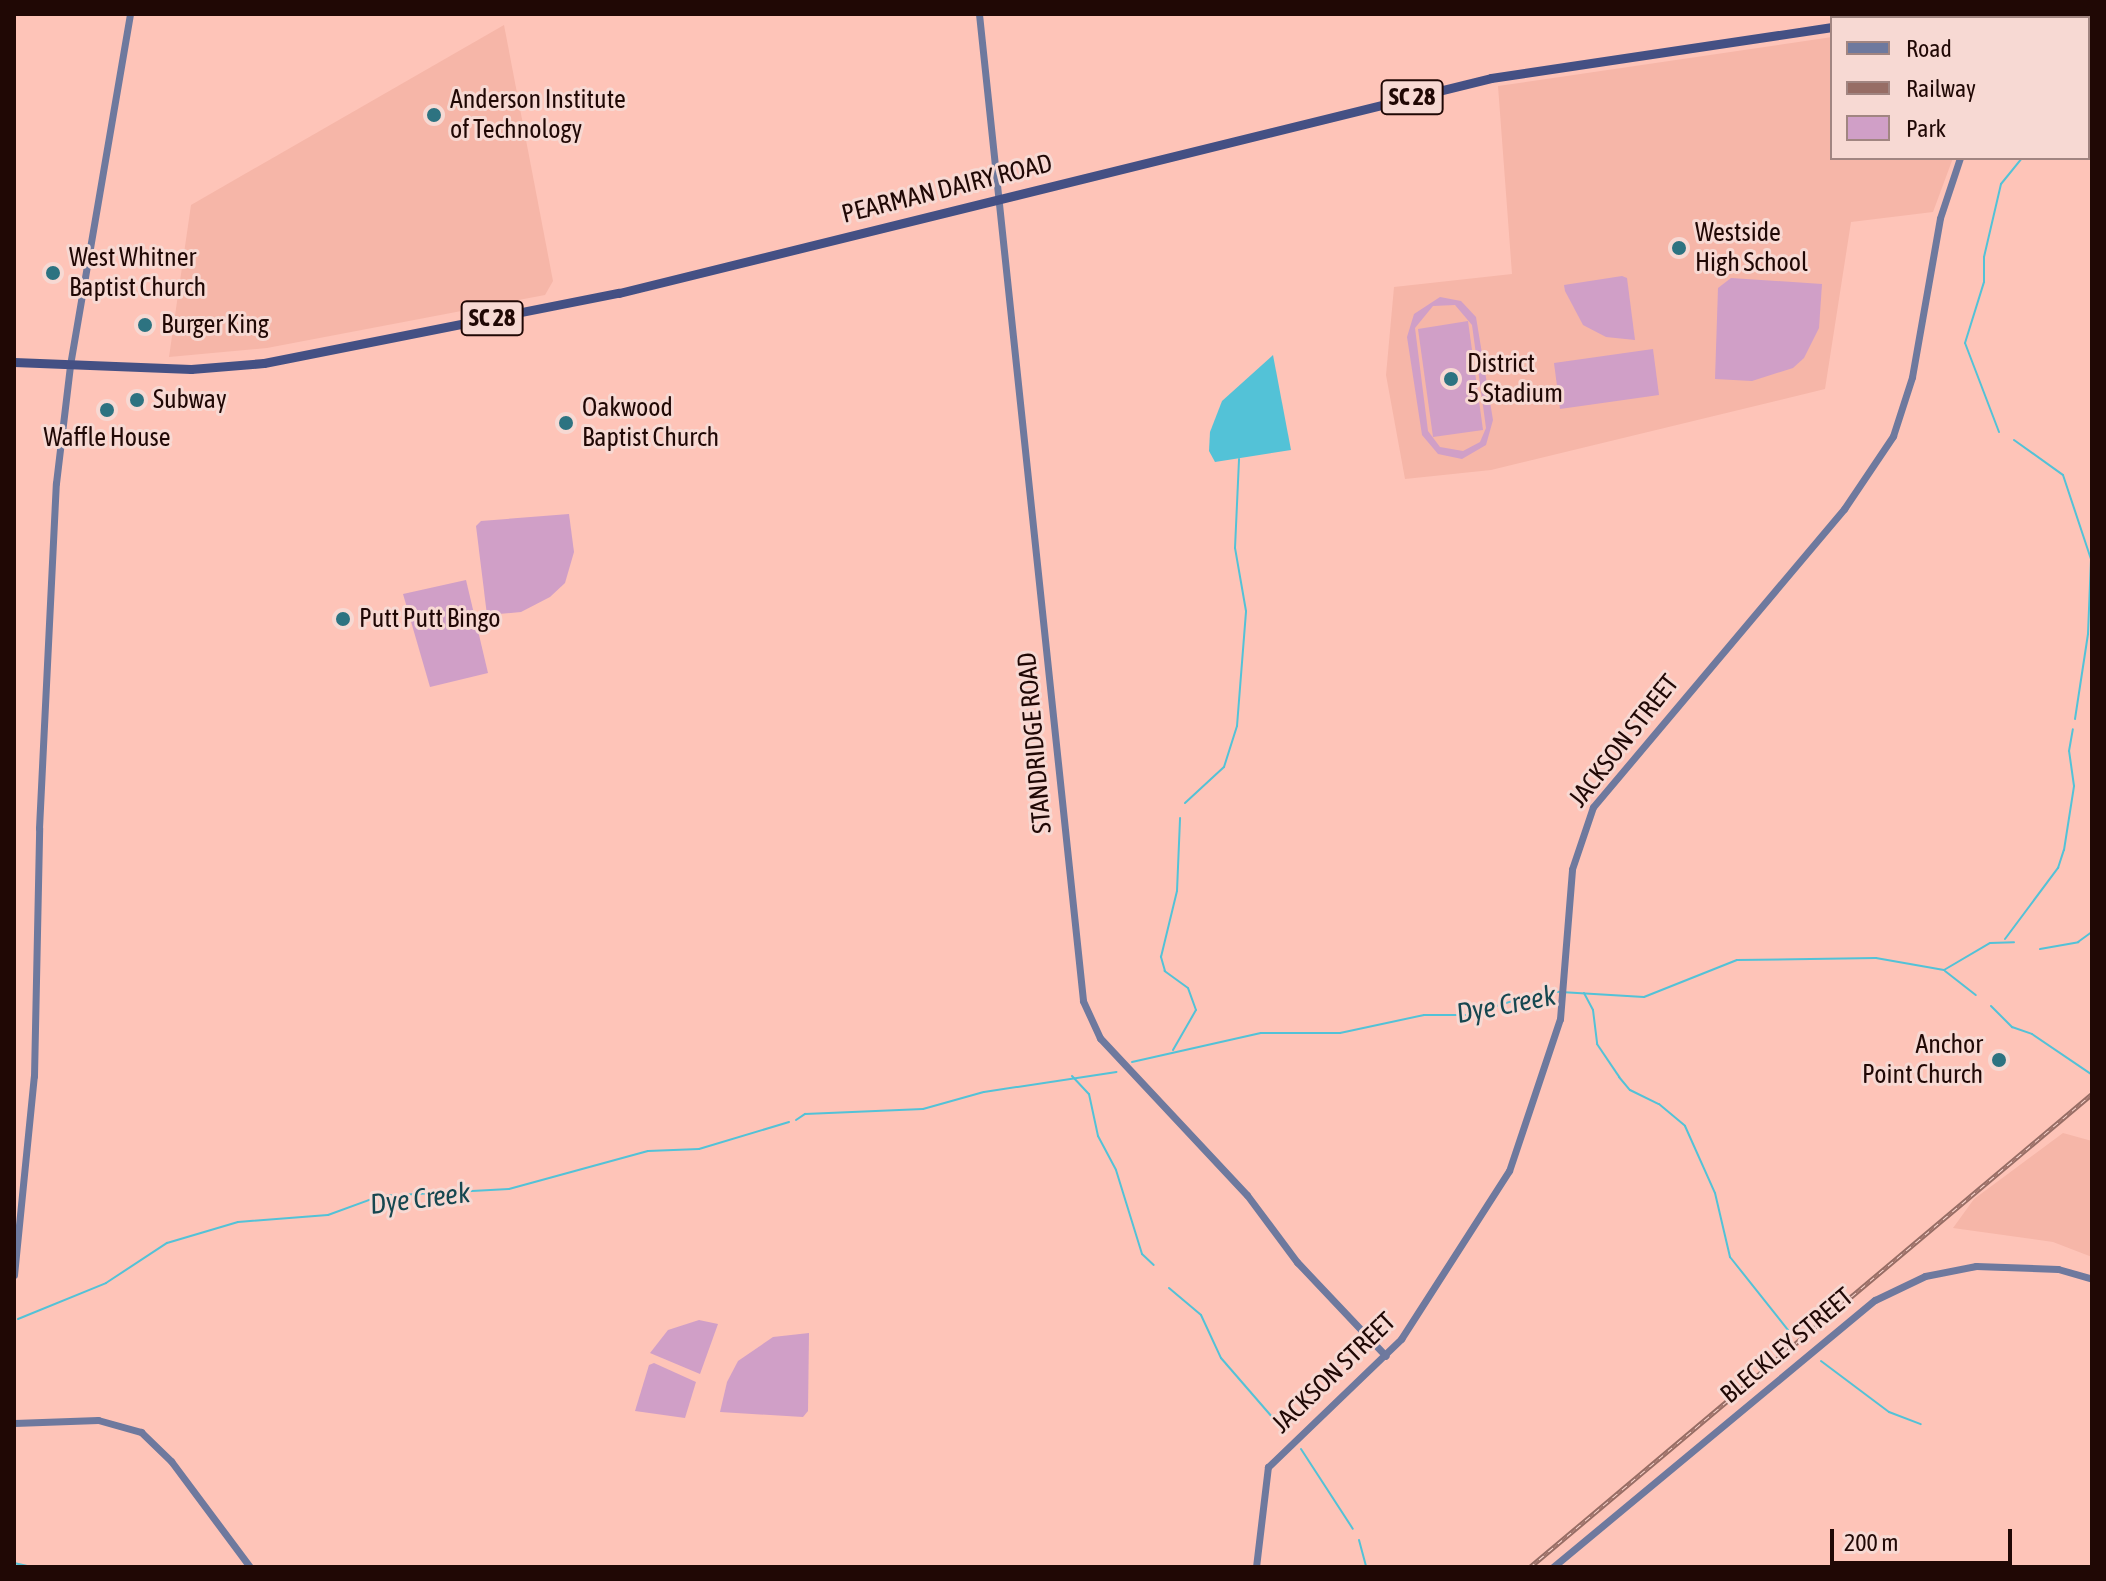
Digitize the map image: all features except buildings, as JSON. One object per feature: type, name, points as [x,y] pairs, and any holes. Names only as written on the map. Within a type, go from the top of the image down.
[{"type":"highway","name":"PEARMAN DAIRY ROAD","points":[[70,365],[191,369],[264,363],[619,293],[1511,73],[1830,27]]},
{"type":"highway","name":"SC 28","points":[[14,362],[70,365]]},
{"type":"street","points":[[14,1275],[34,1076],[51,534],[70,365],[130,14]]},
{"type":"street","name":"STANDRIDGE ROAD","points":[[979,14],[1083,1001],[1110,1049],[1247,1195],[1297,1262],[1386,1356]]},
{"type":"street","name":"JACKSON STREET","points":[[1256,1567],[1268,1467],[1386,1356],[1428,1303],[1499,1194],[1534,1104],[1563,1002],[1572,869],[1593,807],[1844,509],[1893,436],[1912,377],[1940,218],[1959,160]]},
{"type":"street","name":"BLECKLEY STREET","points":[[1553,1567],[1875,1300],[1925,1276],[1976,1266],[2058,1269],[2092,1279]]},
{"type":"street","points":[[14,1423],[98,1420],[141,1432],[171,1461],[250,1567]]},
{"type":"shaded area","name":"Anderson Institute of Technology","points":[[504,25],[553,281],[545,295],[267,348],[169,357],[191,205]]},
{"type":"shaded area","name":"Westside High School","points":[[1830,37],[1830,160],[1952,160],[1933,212],[1851,222],[1825,389],[1491,470],[1405,479],[1386,375],[1394,287],[1512,274],[1498,86]]},
{"type":"shaded area","points":[[2063,1133],[2092,1141],[2092,1257],[2053,1242],[1953,1228],[1974,1199]]},
{"type":"green space","points":[[1622,276],[1627,278],[1635,340],[1606,337],[1583,325],[1565,291],[1564,285]]},
{"type":"green space","points":[[1731,278],[1822,284],[1819,328],[1804,358],[1793,368],[1752,381],[1715,379],[1718,288]]},
{"type":"green space","points":[[1440,297],[1461,301],[1476,317],[1493,420],[1486,445],[1462,459],[1438,454],[1422,435],[1407,337],[1414,314]],"holes":[[[1455,305],[1472,325],[1486,428],[1480,442],[1463,451],[1440,447],[1428,431],[1415,328],[1433,306]]]},
{"type":"green space","name":"District 5 Stadium","points":[[1468,321],[1483,430],[1433,437],[1418,329]]},
{"type":"green space","points":[[1653,349],[1659,395],[1560,409],[1554,363]]},
{"type":"green space","points":[[569,514],[574,552],[565,583],[550,597],[521,612],[487,615],[476,526],[481,521]]},
{"type":"green space","points":[[466,580],[488,673],[430,687],[403,594]]},
{"type":"green space","points":[[699,1320],[718,1324],[700,1374],[650,1353],[668,1330]]},
{"type":"green space","points":[[809,1333],[808,1411],[803,1417],[720,1412],[727,1382],[738,1361],[773,1337]]},
{"type":"green space","points":[[654,1363],[696,1382],[685,1418],[635,1411],[649,1365]]},
{"type":"water","points":[[1273,355],[1291,450],[1215,462],[1209,451],[1210,432],[1222,401]]},
{"type":"waterway","points":[[1999,432],[1965,343],[1984,282],[1984,257],[2001,184],[2020,160]]},
{"type":"waterway","points":[[2014,440],[2063,475],[2091,559],[2088,634],[2075,719]]},
{"type":"waterway","points":[[1185,803],[1224,767],[1237,726],[1246,611],[1235,548],[1239,459]]},
{"type":"waterway","points":[[2005,939],[2058,868],[2064,850],[2074,786],[2069,751],[2073,729]]},
{"type":"waterway","points":[[1173,1050],[1196,1010],[1188,988],[1165,971],[1161,957],[1177,891],[1180,818]]},
{"type":"waterway","name":"Dye Creek","points":[[2040,949],[2078,942],[2092,932]]},
{"type":"waterway","name":"Dye Creek","points":[[1132,1062],[1261,1033],[1340,1033],[1424,1015],[1468,1015],[1544,991],[1644,997],[1737,960],[1876,958],[1944,970],[1990,943],[2014,942]]},
{"type":"waterway","points":[[1945,971],[1976,995]]},
{"type":"waterway","points":[[1584,993],[1593,1010],[1597,1044],[1619,1077],[1630,1090],[1659,1104],[1685,1126],[1715,1193],[1730,1257],[1788,1330]]},
{"type":"waterway","points":[[1991,1006],[2012,1027],[2032,1034],[2091,1074]]},
{"type":"waterway","name":"Dye Creek","points":[[796,1120],[805,1114],[923,1109],[984,1092],[1117,1072]]},
{"type":"waterway","points":[[1072,1076],[1089,1094],[1098,1136],[1116,1170],[1142,1254],[1154,1265]]},
{"type":"waterway","name":"Dye Creek","points":[[18,1319],[106,1283],[167,1243],[238,1222],[328,1215],[380,1196],[509,1189],[648,1151],[699,1149],[789,1122]]},
{"type":"waterway","points":[[1169,1288],[1201,1315],[1221,1358],[1286,1433]]},
{"type":"waterway","points":[[1821,1361],[1889,1412],[1921,1424]]},
{"type":"waterway","points":[[1301,1449],[1353,1529]]},
{"type":"waterway","points":[[1359,1540],[1366,1567]]},
{"type":"waterway","points":[[14,1563],[31,1567]]},
{"type":"railway","points":[[1530,1567],[2092,1094]]},
{"type":"place","name":"Anderson Institute of Technology","points":[[434,115]]},
{"type":"place","name":"Westside High School","points":[[1679,248]]},
{"type":"place","name":"West Whitner Baptist Church","points":[[53,273]]},
{"type":"place","name":"Burger King","points":[[145,325]]},
{"type":"place","name":"District 5 Stadium","points":[[1451,379]]},
{"type":"place","name":"Subway","points":[[137,400]]},
{"type":"place","name":"Waffle House","points":[[107,410]]},
{"type":"place","name":"Oakwood Baptist Church","points":[[566,423]]},
{"type":"place","name":"Putt Putt Bingo","points":[[343,619]]},
{"type":"place","name":"Anchor Point Church","points":[[1999,1060]]}]
